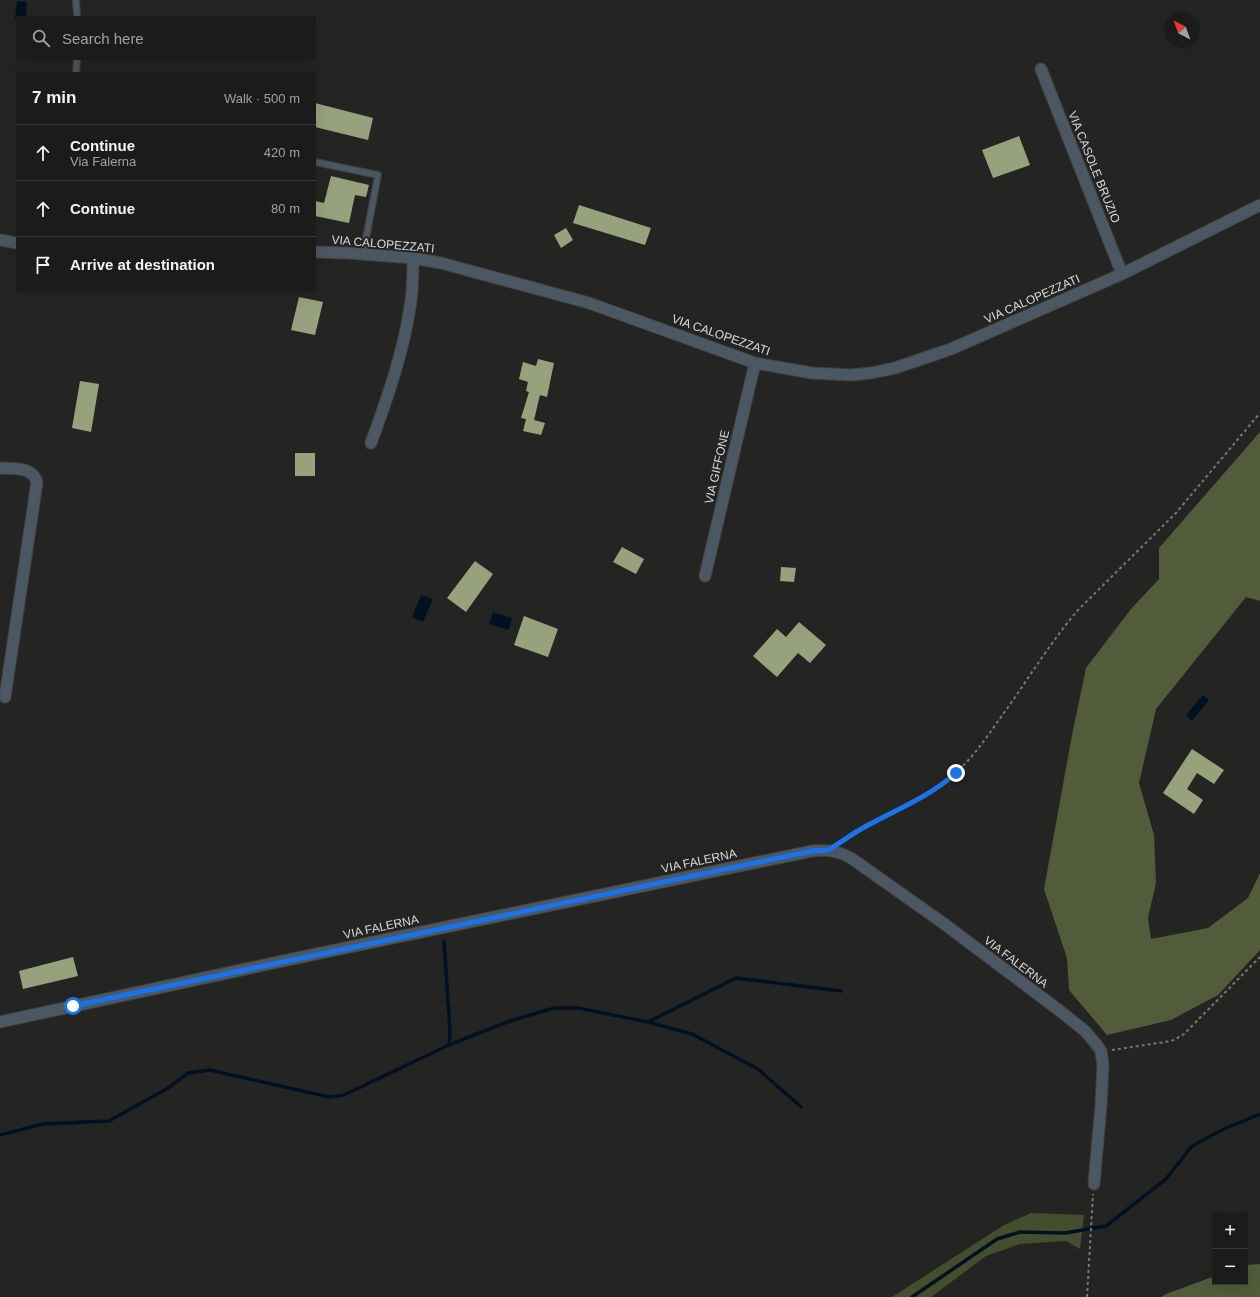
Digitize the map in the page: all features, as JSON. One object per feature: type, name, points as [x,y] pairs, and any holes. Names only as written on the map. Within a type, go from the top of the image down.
[{"type":"street","name":"VIA CASOLE BRUZIO","points":[[1041,69],[1122,274]]},
{"type":"street","name":"VIA CALOPEZZATI","points":[[316,252],[414,258],[450,265],[589,303],[755,363],[790,370],[831,375],[861,374],[889,369],[921,360],[951,349],[1122,274],[1260,205]]},
{"type":"street","points":[[0,240],[16,242]]},
{"type":"street","points":[[371,443],[387,399],[406,333],[412,293],[414,258]]},
{"type":"street","name":"VIA GIFFONE","points":[[705,576],[755,363]]},
{"type":"street","points":[[0,468],[26,470],[33,474],[37,482],[5,697]]},
{"type":"street","name":"VIA FALERNA","points":[[0,1022],[292,959],[797,854],[828,850],[851,858],[949,928],[1073,1020],[1085,1031],[1101,1051]]},
{"type":"street","points":[[1094,1184],[1103,1065],[1101,1051]]},
{"type":"lane","points":[[76,0],[77,16]]},
{"type":"lane","points":[[76,72],[77,60]]},
{"type":"lane","points":[[316,162],[378,176],[363,254]]},
{"type":"path","points":[[828,850],[870,823],[920,799],[951,778],[962,767],[978,749],[1064,626],[1078,610],[1175,514],[1260,413]]},
{"type":"path","points":[[1101,1051],[1174,1040],[1184,1034],[1260,957]]},
{"type":"path","points":[[1087,1297],[1094,1184]]},
{"type":"green space","points":[[1260,432],[1260,601],[1246,597],[1156,709],[1139,783],[1154,835],[1156,883],[1148,918],[1151,939],[1208,928],[1248,898],[1260,873],[1260,950],[1218,995],[1171,1020],[1107,1035],[1069,990],[1067,958],[1044,889],[1072,735],[1086,668],[1131,609],[1159,579],[1159,548]]},
{"type":"green space","points":[[1031,1213],[1084,1215],[1080,1249],[1066,1241],[1020,1244],[986,1256],[931,1297],[892,1297],[1004,1225]]},
{"type":"green space","points":[[1260,1264],[1260,1297],[1161,1297],[1212,1277],[1212,1285],[1248,1285],[1248,1265]]},
{"type":"water","points":[[17,1],[27,2],[26,16],[16,16],[15,19]]},
{"type":"water","points":[[421,595],[433,599],[423,622],[412,617]]},
{"type":"water","points":[[493,612],[512,618],[509,630],[489,624]]},
{"type":"water","points":[[1203,695],[1209,700],[1192,721],[1186,715]]},
{"type":"building","points":[[316,103],[373,118],[368,140],[316,127]]},
{"type":"building","points":[[1019,136],[1030,165],[993,178],[982,150]]},
{"type":"building","points":[[331,176],[369,185],[366,197],[355,195],[349,223],[316,216],[316,201],[324,203]]},
{"type":"building","points":[[579,205],[651,228],[645,245],[573,223]]},
{"type":"building","points":[[566,228],[573,240],[561,248],[554,235]]},
{"type":"building","points":[[299,297],[323,302],[315,335],[291,330]]},
{"type":"building","points":[[538,359],[554,363],[547,397],[540,395],[534,420],[545,423],[541,435],[523,431],[526,419],[521,418],[529,392],[526,391],[528,382],[519,379],[523,362],[536,366]]},
{"type":"building","points":[[80,381],[99,384],[91,432],[72,428]]},
{"type":"building","points":[[295,453],[315,453],[315,476],[295,476]]},
{"type":"building","points":[[622,547],[644,559],[636,574],[613,562]]},
{"type":"building","points":[[475,561],[493,574],[466,612],[447,598]]},
{"type":"building","points":[[781,567],[796,568],[794,582],[780,581]]},
{"type":"building","points":[[524,616],[558,629],[548,657],[514,645]]},
{"type":"building","points":[[799,622],[826,645],[810,663],[798,653],[777,677],[753,656],[777,629],[786,637]]},
{"type":"building","points":[[1192,749],[1224,770],[1214,784],[1197,773],[1187,789],[1203,800],[1194,814],[1163,793]]},
{"type":"building","points":[[73,957],[78,976],[23,989],[19,971]]},
{"type":"waterway","points":[[444,941],[450,1032],[449,1045]]},
{"type":"waterway","points":[[648,1022],[736,978],[841,991]]},
{"type":"waterway","points":[[0,1135],[43,1124],[109,1121],[168,1088],[188,1073],[210,1070],[329,1097],[344,1095],[449,1045],[510,1021],[554,1008],[578,1008],[648,1022],[692,1034],[758,1069],[801,1107]]},
{"type":"waterway","points":[[912,1297],[997,1239],[1020,1232],[1065,1233],[1106,1226],[1166,1179],[1192,1146],[1224,1129],[1260,1114]]},
{"type":"route","points":[[73,1006],[812,851],[828,850],[870,823],[920,799],[938,788],[956,773]]}]
